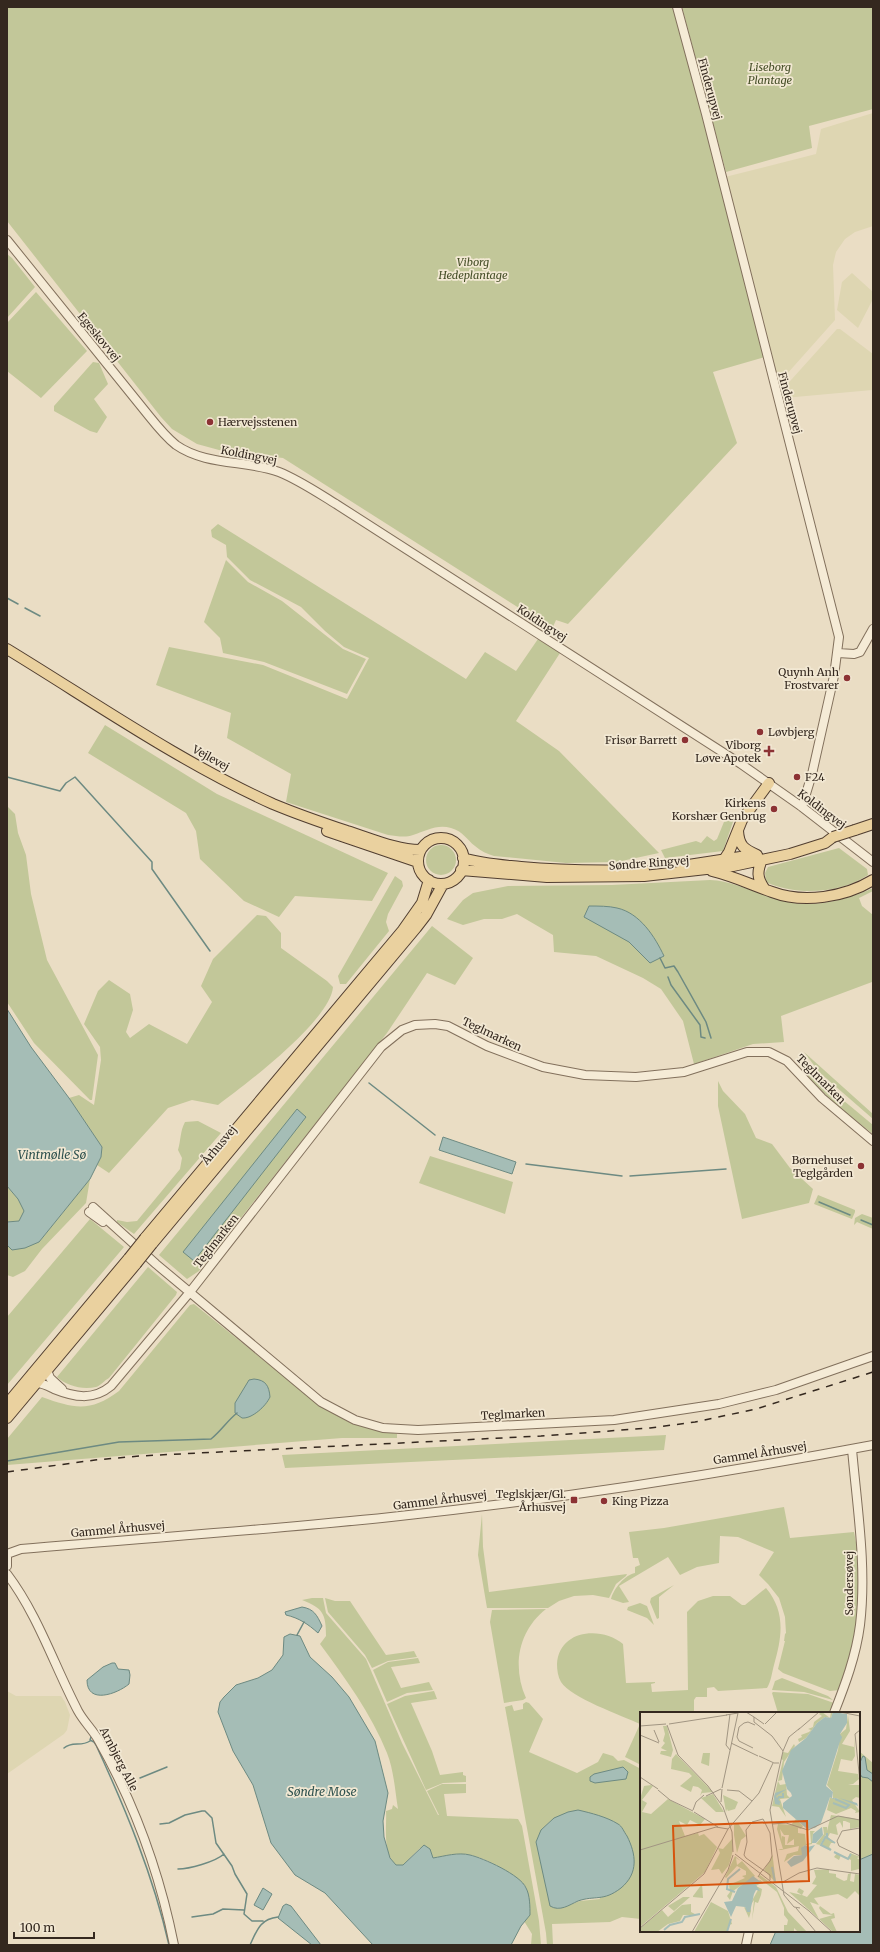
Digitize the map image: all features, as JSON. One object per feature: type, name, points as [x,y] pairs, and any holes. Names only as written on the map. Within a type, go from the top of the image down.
[{"type":"main road","name":"Vejlevej","points":[[7,649],[167,747],[239,788],[314,820],[393,845],[420,850]]},
{"type":"main road","name":"Vejlevej","points":[[7,655],[164,752],[237,793],[314,826],[418,862]]},
{"type":"main road","points":[[722,861],[729,852],[737,829],[750,808],[769,783]]},
{"type":"main road","name":"Søndre Ringvej","points":[[461,870],[547,877],[586,878],[644,876],[706,870],[826,839],[873,824]]},
{"type":"main road","points":[[737,829],[741,846],[745,850],[760,857],[758,873],[759,881],[764,888]]},
{"type":"main road","points":[[442,838],[456,844],[463,858],[461,870],[454,879],[443,884],[429,880],[421,873],[418,862],[420,850],[427,842],[442,838]]},
{"type":"main road","name":"Søndre Ringvej","points":[[463,858],[512,866],[592,871],[660,869],[760,857]]},
{"type":"main road","points":[[706,870],[732,876],[774,893],[816,898],[842,893],[873,880]]},
{"type":"main road","name":"Århusvej","points":[[149,1241],[403,930],[422,903],[429,880]]},
{"type":"main road","name":"Århusvej","points":[[7,1404],[132,1261],[416,928],[426,915],[443,884]]},
{"type":"main road","name":"Århusvej","points":[[7,1418],[48,1370],[132,1261]]},
{"type":"street","name":"Finderupvej","points":[[677,7],[706,114],[836,623],[838,653],[814,768],[807,795],[802,807]]},
{"type":"street","name":"Egeskovvej","points":[[7,240],[142,408],[164,434],[177,445]]},
{"type":"street","name":"Koldingvej","points":[[177,445],[201,456],[216,460],[272,470],[304,485],[487,600],[769,783],[873,862]]},
{"type":"street","points":[[838,653],[854,654],[860,652],[873,629]]},
{"type":"street","name":"Teglmarken","points":[[36,1383],[45,1384],[77,1397],[94,1395],[110,1386],[190,1292],[381,1047],[402,1030],[415,1025],[424,1024],[448,1026],[487,1046],[542,1067],[605,1077],[669,1075],[704,1067],[747,1052],[769,1052],[787,1060],[822,1098],[873,1141]]},
{"type":"street","name":"Teglmarken","points":[[91,1210],[321,1402],[362,1422],[383,1428],[400,1430],[614,1420],[690,1409],[776,1390],[873,1356]]},
{"type":"street","points":[[48,1370],[50,1378],[68,1394]]},
{"type":"street","name":"Gammel Århusvej","points":[[7,1555],[21,1549],[366,1520],[430,1513],[638,1484],[873,1445]]},
{"type":"street","name":"Søndersøvej","points":[[834,1712],[850,1672],[860,1626],[862,1602],[862,1567],[852,1449]]},
{"type":"street","points":[[7,1555],[7,1566]]},
{"type":"street","name":"Arnbjerg Alle","points":[[7,1574],[25,1600],[78,1711],[98,1740],[120,1784],[149,1857],[163,1900],[174,1945]]},
{"type":"street","points":[[746,1945],[749,1932]]},
{"type":"shaded area","points":[[873,113],[873,226],[855,232],[845,239],[836,252],[833,265],[835,320],[786,375],[781,377],[777,375],[725,177],[816,154],[821,129]]},
{"type":"shaded area","points":[[852,273],[873,292],[873,299],[858,328],[837,310],[842,282]]},
{"type":"shaded area","points":[[837,329],[840,329],[873,354],[872,390],[784,398],[782,390]]},
{"type":"shaded area","points":[[7,1691],[16,1696],[61,1696],[70,1715],[67,1730],[64,1734],[7,1774]]},
{"type":"green space","name":"Viborg Hedeplantage","points":[[7,7],[673,7],[719,175],[765,357],[713,372],[737,443],[568,624],[556,620],[552,629],[283,458],[219,450],[197,444],[172,429],[161,417],[7,221]]},
{"type":"green space","name":"Liseborg Plantage","points":[[682,7],[873,7],[873,109],[809,126],[812,148],[726,172]]},
{"type":"green space","points":[[7,254],[12,258],[35,287],[7,318]]},
{"type":"green space","points":[[36,292],[87,351],[41,398],[7,371],[7,323]]},
{"type":"green space","points":[[93,362],[99,363],[108,384],[94,399],[107,417],[97,433],[90,431],[54,411],[54,406]]},
{"type":"green space","points":[[218,524],[466,679],[485,652],[516,671],[538,639],[560,653],[516,721],[559,751],[659,853],[617,862],[566,863],[494,856],[472,844],[462,833],[455,829],[436,827],[407,836],[388,835],[286,802],[291,774],[227,738],[231,713],[156,685],[169,647],[263,665],[347,699],[369,658],[344,647],[325,631],[301,607],[250,580],[227,557],[226,545],[212,537],[211,530]]},
{"type":"green space","points":[[226,560],[248,582],[282,601],[343,649],[366,659],[347,694],[264,662],[223,653],[220,638],[204,622]]},
{"type":"green space","points":[[105,725],[217,794],[388,873],[372,901],[295,896],[279,917],[244,901],[200,859],[196,831],[186,813],[88,753]]},
{"type":"green space","points":[[7,806],[15,814],[18,833],[26,855],[31,894],[47,960],[98,1055],[92,1100],[90,1100],[34,1043],[7,1002]]},
{"type":"green space","points":[[728,812],[735,816],[723,851],[665,858],[661,850],[696,841],[701,843],[707,836],[714,841],[717,839]]},
{"type":"green space","points":[[441,845],[452,849],[456,860],[452,871],[441,875],[430,871],[426,860],[430,849]]},
{"type":"green space","points":[[839,848],[867,869],[868,875],[844,886],[818,891],[791,889],[766,882],[765,873],[768,867]]},
{"type":"green space","points":[[395,876],[402,881],[403,886],[388,914],[386,922],[389,931],[346,984],[340,984],[338,976]]},
{"type":"green space","points":[[710,880],[729,883],[783,901],[806,904],[829,902],[852,896],[873,888],[873,891],[859,898],[862,906],[873,915],[872,982],[781,1016],[784,1042],[753,1044],[694,1064],[683,1021],[661,989],[643,978],[596,956],[554,952],[553,935],[517,914],[502,919],[484,919],[463,925],[447,919],[463,900],[473,893],[508,886],[612,885]]},
{"type":"green space","points":[[257,915],[266,916],[281,933],[281,948],[327,981],[333,987],[328,1001],[318,1017],[303,1034],[266,1067],[218,1105],[192,1100],[168,1108],[109,1173],[97,1165],[101,1157],[102,1147],[69,1098],[79,1095],[94,1105],[101,1060],[100,1047],[84,1024],[98,991],[109,980],[130,994],[133,1010],[126,1032],[130,1038],[149,1024],[187,1044],[212,1002],[201,986],[213,959]]},
{"type":"green space","points":[[432,926],[473,958],[455,985],[427,973],[387,1033],[199,1271],[187,1279],[159,1255]]},
{"type":"green space","points":[[804,1052],[873,1114],[873,1119],[819,1072]]},
{"type":"green space","points":[[812,1071],[873,1125],[873,1134],[837,1106],[810,1079],[807,1074]]},
{"type":"green space","points":[[718,1081],[723,1091],[745,1114],[756,1138],[772,1144],[790,1168],[813,1189],[809,1203],[742,1219],[718,1106]]},
{"type":"green space","points":[[198,1121],[221,1133],[134,1234],[117,1222],[117,1220],[127,1222],[137,1221],[180,1169],[182,1158],[178,1150],[183,1125],[185,1122]]},
{"type":"green space","points":[[430,1156],[513,1182],[505,1214],[419,1183]]},
{"type":"green space","points":[[90,1179],[86,1203],[42,1249],[25,1271],[13,1277],[7,1275],[7,1245],[12,1250],[39,1242]]},
{"type":"green space","points":[[7,1186],[18,1199],[25,1211],[19,1221],[7,1222]]},
{"type":"green space","points":[[818,1195],[855,1210],[852,1219],[814,1204]]},
{"type":"green space","points":[[862,1214],[873,1218],[873,1229],[857,1222],[854,1225],[855,1218]]},
{"type":"green space","points":[[90,1219],[124,1247],[7,1385],[7,1317]]},
{"type":"green space","points":[[148,1267],[177,1292],[176,1295],[109,1378],[98,1386],[91,1388],[80,1388],[65,1383],[57,1377]]},
{"type":"green space","points":[[194,1304],[318,1404],[352,1424],[397,1434],[397,1438],[342,1438],[7,1465],[7,1439],[42,1397],[73,1406],[91,1405],[109,1398],[119,1391],[190,1305]]},
{"type":"green space","points":[[666,1435],[664,1450],[285,1468],[282,1455]]},
{"type":"green space","points":[[784,1507],[790,1538],[854,1532],[859,1558],[860,1578],[856,1634],[840,1690],[830,1691],[783,1673],[778,1669],[785,1641],[785,1617],[779,1598],[759,1575],[774,1552],[738,1537],[720,1536],[719,1563],[697,1567],[680,1575],[668,1557],[619,1586],[629,1602],[623,1603],[611,1599],[620,1583],[627,1576],[635,1573],[635,1567],[640,1565],[638,1558],[633,1558],[629,1532],[664,1528]]},
{"type":"green space","points":[[482,1514],[483,1547],[489,1592],[627,1574],[616,1584],[609,1598],[593,1595],[574,1596],[559,1601],[548,1608],[487,1608],[478,1555]]},
{"type":"green space","points":[[674,1585],[659,1597],[659,1618],[657,1619],[650,1602],[651,1598]]},
{"type":"green space","points":[[766,1588],[777,1606],[780,1625],[779,1645],[767,1688],[718,1691],[714,1687],[707,1688],[707,1697],[696,1697],[694,1700],[694,1712],[640,1712],[640,1724],[585,1700],[566,1688],[560,1680],[557,1664],[560,1652],[565,1644],[573,1638],[583,1634],[593,1633],[614,1638],[623,1644],[626,1683],[655,1682],[651,1684],[652,1692],[688,1690],[687,1612],[698,1601],[713,1596],[730,1596],[742,1605],[745,1605]]},
{"type":"green space","points":[[323,1598],[326,1613],[366,1659],[402,1743],[438,1815],[427,1791],[442,1784],[466,1784],[466,1793],[444,1794],[447,1816],[518,1819],[522,1826],[539,1921],[541,1945],[531,1945],[532,1934],[524,1921],[530,1915],[526,1887],[515,1877],[500,1867],[484,1859],[465,1854],[433,1858],[430,1853],[420,1848],[403,1865],[396,1865],[392,1860],[386,1840],[386,1811],[392,1809],[393,1805],[398,1809],[393,1774],[387,1753],[381,1738],[365,1710],[320,1644],[326,1636],[324,1617],[319,1609],[302,1600]]},
{"type":"green space","points":[[325,1598],[335,1601],[350,1601],[386,1655],[414,1651],[417,1657],[388,1661],[372,1668],[365,1655],[328,1612]]},
{"type":"green space","points":[[640,1603],[647,1606],[654,1625],[647,1618],[627,1610],[628,1607]]},
{"type":"green space","points":[[546,1609],[529,1628],[520,1650],[519,1674],[526,1698],[523,1700],[504,1703],[490,1622],[492,1610]]},
{"type":"green space","points":[[418,1658],[420,1663],[391,1667],[401,1688],[429,1682],[433,1690],[407,1693],[387,1702],[373,1670],[388,1662]]},
{"type":"green space","points":[[782,1678],[828,1696],[833,1700],[804,1692],[772,1690],[775,1681]]},
{"type":"green space","points":[[434,1691],[437,1699],[411,1703],[432,1751],[440,1775],[463,1772],[463,1775],[466,1776],[466,1782],[443,1783],[426,1790],[387,1704],[405,1696]]},
{"type":"green space","points":[[772,1693],[808,1694],[834,1703],[831,1712],[778,1712]]},
{"type":"green space","points":[[526,1702],[529,1703],[543,1719],[529,1752],[577,1773],[598,1762],[603,1753],[613,1756],[618,1761],[624,1760],[640,1768],[640,1919],[622,1917],[610,1922],[552,1924],[553,1945],[547,1945],[505,1707],[512,1705],[514,1711],[523,1709],[523,1704]],"holes":[[[554,1818],[600,1899],[580,1901],[558,1909],[541,1830]]]},
{"type":"green space","points":[[640,1724],[640,1764],[625,1757]]},
{"type":"green space","points":[[860,1752],[873,1763],[873,1854],[860,1860]]},
{"type":"water","points":[[589,906],[614,907],[633,915],[646,927],[664,956],[650,963],[629,942],[584,917]]},
{"type":"water","name":"Vintmølle Sø","points":[[7,1009],[31,1047],[69,1098],[102,1147],[101,1157],[90,1179],[39,1242],[25,1248],[12,1250],[7,1245],[7,1222],[19,1221],[24,1211],[18,1199],[7,1186]]},
{"type":"water","points":[[297,1109],[306,1117],[194,1261],[183,1252]]},
{"type":"water","points":[[443,1137],[516,1162],[512,1174],[439,1150]]},
{"type":"water","points":[[254,1379],[266,1384],[270,1397],[254,1414],[246,1418],[242,1418],[235,1413],[235,1403],[249,1380]]},
{"type":"water","points":[[302,1607],[309,1609],[317,1616],[322,1626],[318,1633],[303,1622],[286,1615],[285,1612]]},
{"type":"water","name":"Søndre Mose","points":[[290,1634],[300,1636],[310,1657],[332,1677],[349,1697],[375,1741],[388,1793],[383,1821],[384,1837],[390,1858],[396,1865],[403,1865],[424,1845],[430,1849],[433,1858],[456,1854],[470,1855],[492,1863],[517,1878],[526,1888],[530,1901],[530,1915],[521,1926],[511,1945],[373,1945],[325,1893],[295,1875],[271,1843],[253,1785],[233,1751],[218,1712],[220,1702],[236,1685],[258,1678],[272,1670],[283,1655],[284,1637]]},
{"type":"water","points":[[115,1663],[118,1669],[129,1670],[129,1684],[124,1688],[110,1694],[97,1695],[92,1693],[88,1688],[87,1680],[103,1667]]},
{"type":"water","points":[[863,1756],[865,1757],[867,1770],[873,1774],[873,1782],[860,1775],[860,1764]]},
{"type":"water","points":[[623,1767],[628,1772],[626,1779],[595,1783],[590,1781],[590,1777],[594,1774]]},
{"type":"water","points":[[578,1810],[604,1817],[621,1826],[627,1836],[634,1856],[633,1870],[627,1882],[621,1888],[609,1895],[599,1898],[584,1899],[568,1906],[554,1908],[550,1906],[536,1842],[541,1830],[554,1818],[568,1812]]},
{"type":"water","points":[[873,1854],[873,1945],[770,1945],[776,1932],[860,1932],[860,1860]]},
{"type":"water","points":[[263,1888],[272,1894],[263,1910],[254,1905]]},
{"type":"water","points":[[286,1904],[291,1906],[321,1945],[312,1945],[278,1918],[283,1906]]},
{"type":"waterway","points":[[7,598],[18,604]]},
{"type":"waterway","points":[[25,608],[40,616]]},
{"type":"waterway","points":[[7,777],[60,791],[66,783],[75,777],[152,862],[152,869],[210,951]]},
{"type":"waterway","points":[[660,958],[665,968],[674,966],[678,972],[706,1022],[711,1038]]},
{"type":"waterway","points":[[668,977],[671,985],[700,1025],[701,1037],[705,1038]]},
{"type":"waterway","points":[[369,1083],[435,1135]]},
{"type":"waterway","points":[[526,1164],[622,1176]]},
{"type":"waterway","points":[[630,1176],[726,1169]]},
{"type":"waterway","points":[[819,1202],[850,1215]]},
{"type":"waterway","points":[[861,1220],[873,1225]]},
{"type":"waterway","points":[[7,1461],[119,1442],[211,1439],[237,1413]]},
{"type":"waterway","points":[[297,1635],[304,1622]]},
{"type":"waterway","points":[[91,1737],[90,1740],[96,1745],[138,1843],[155,1893],[169,1945]]},
{"type":"waterway","points":[[64,1748],[70,1745],[83,1744],[90,1741]]},
{"type":"waterway","points":[[140,1778],[167,1767]]},
{"type":"waterway","points":[[160,1824],[169,1823],[185,1815],[205,1811],[212,1818],[216,1843],[232,1866],[247,1894],[244,1914],[252,1921],[263,1921]]},
{"type":"waterway","points":[[178,1869],[189,1868],[215,1860],[224,1854]]},
{"type":"waterway","points":[[192,1917],[213,1914],[223,1909],[244,1910]]},
{"type":"waterway","points":[[250,1945],[260,1926],[267,1920],[278,1917]]},
{"type":"railway","points":[[7,1472],[95,1460],[139,1456],[541,1436],[650,1428],[695,1422],[756,1409],[873,1372]]},
{"type":"place","name":"Hærvejsstenen","points":[[210,422]]},
{"type":"place","name":"Quynh Anh Frostvarer","points":[[847,678]]},
{"type":"place","name":"Løvbjerg","points":[[760,732]]},
{"type":"place","name":"Frisør Barrett","points":[[685,740]]},
{"type":"place","name":"Viborg Løve Apotek","points":[[769,751]]},
{"type":"place","name":"F24","points":[[797,777]]},
{"type":"place","name":"Kirkens Korshær Genbrug","points":[[774,809]]},
{"type":"place","name":"Børnehuset Teglgården","points":[[861,1166]]},
{"type":"place","name":"Teglskjær/Gl. Århusvej","points":[[574,1500]]},
{"type":"place","name":"King Pizza","points":[[604,1501]]}]
